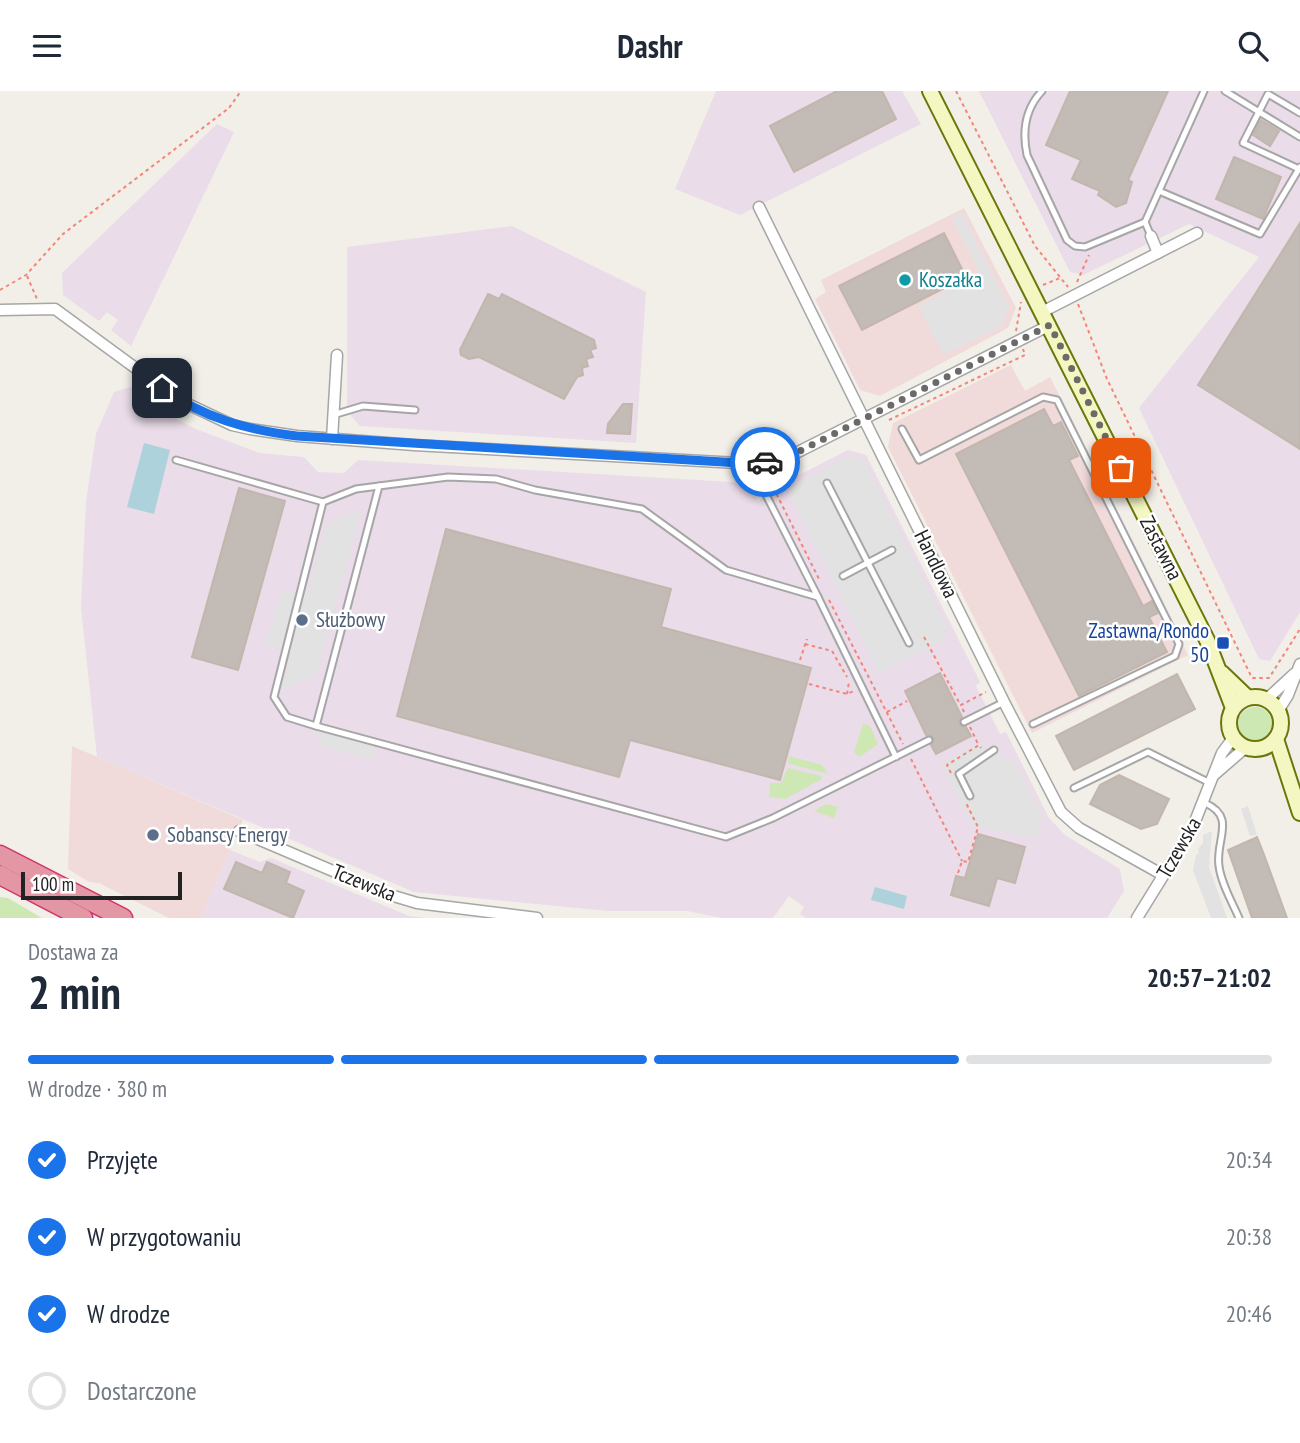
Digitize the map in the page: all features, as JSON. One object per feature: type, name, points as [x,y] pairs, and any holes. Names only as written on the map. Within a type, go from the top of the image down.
[{"type":"highway","points":[[0,855],[83,918]]},
{"type":"highway","points":[[0,875],[31,881],[123,918]]},
{"type":"main road","name":"Zastawna","points":[[930,91],[1050,325],[1222,673],[1233,708]]},
{"type":"main road","name":"Zastawna","points":[[1222,673],[1247,697]]},
{"type":"main road","points":[[1247,697],[1267,699],[1278,711],[1281,720],[1270,743],[1239,743],[1228,717],[1233,708],[1247,697]]},
{"type":"main road","points":[[1270,743],[1287,776],[1300,813]]},
{"type":"street","name":"Handlowa","points":[[759,207],[1004,702],[1061,811],[1069,820],[1163,875]]},
{"type":"street","points":[[1042,312],[1197,233]]},
{"type":"street","points":[[1152,236],[1158,253]]},
{"type":"street","points":[[0,310],[41,307],[55,309],[178,400],[199,411],[250,429],[332,439],[756,464],[787,456],[1050,325]]},
{"type":"street","points":[[332,439],[337,355]]},
{"type":"street","points":[[1267,699],[1297,669]]},
{"type":"street","points":[[1278,711],[1288,695],[1297,669]]},
{"type":"street","points":[[1212,778],[1239,743]]},
{"type":"street","name":"Tczewska","points":[[1137,918],[1205,803],[1222,753],[1239,743]]},
{"type":"street","name":"Tczewska","points":[[239,831],[407,900],[537,918]]},
{"type":"lane","points":[[1042,91],[1033,101],[1027,116],[1024,144],[1067,240],[1075,246],[1085,247],[1145,222],[1204,91]]},
{"type":"lane","points":[[1225,91],[1300,137]]},
{"type":"lane","points":[[1159,191],[1260,234],[1299,168],[1243,143],[1265,93],[1300,113]]},
{"type":"lane","points":[[1145,222],[1152,236]]},
{"type":"lane","points":[[902,429],[919,460],[1043,397],[1057,400],[1179,644],[1175,656],[1033,724]]},
{"type":"lane","points":[[333,415],[363,406],[415,410]]},
{"type":"lane","points":[[176,460],[323,502],[356,489],[448,477],[496,479],[535,490],[642,509],[726,570],[818,597]]},
{"type":"lane","points":[[756,464],[761,485],[896,757]]},
{"type":"lane","points":[[827,483],[909,643]]},
{"type":"lane","points":[[316,726],[379,486]]},
{"type":"lane","points":[[323,502],[274,697],[287,717],[726,837],[774,818],[929,740]]},
{"type":"lane","points":[[843,576],[892,550]]},
{"type":"lane","points":[[964,722],[1004,702]]},
{"type":"lane","points":[[970,796],[959,774],[994,750]]},
{"type":"lane","points":[[1074,788],[1148,753],[1212,778]]},
{"type":"lane","points":[[1205,803],[1218,810],[1223,818],[1219,866],[1239,918]]},
{"type":"lane","points":[[31,881],[95,918]]},
{"type":"lane","points":[[31,881],[109,918]]},
{"type":"path","points":[[0,290],[26,275],[63,234],[229,108],[241,91]]},
{"type":"path","points":[[956,91],[1035,246],[1071,290],[1075,288],[1091,251]]},
{"type":"path","points":[[26,275],[41,307]]},
{"type":"path","points":[[1076,300],[1107,379],[1252,678],[1269,678],[1300,629]]},
{"type":"path","points":[[787,456],[791,467],[776,471],[770,481],[822,586]]},
{"type":"path","points":[[828,598],[962,861]]},
{"type":"path","points":[[924,637],[961,705]]},
{"type":"path","points":[[800,660],[807,639]]},
{"type":"path","points":[[805,644],[828,649],[835,654],[850,683],[847,694]]},
{"type":"path","points":[[809,684],[847,694],[871,682]]},
{"type":"path","points":[[886,712],[907,701]]},
{"type":"shaded area","points":[[716,91],[902,91],[921,124],[740,215],[675,189]]},
{"type":"shaded area","points":[[979,91],[1300,91],[1300,612],[1270,661],[1259,659],[1139,408],[1259,257],[1189,224],[1083,275],[1070,272]]},
{"type":"shaded area","points":[[217,124],[234,132],[131,346],[111,330],[118,320],[107,312],[99,321],[63,295],[62,273]]},
{"type":"shaded area","points":[[964,208],[1016,308],[1008,328],[880,396],[860,390],[815,299],[826,292],[821,280]]},
{"type":"shaded area","points":[[962,213],[1009,307],[1002,326],[943,355],[918,306],[980,274],[952,218]]},
{"type":"shaded area","points":[[512,226],[646,292],[636,443],[360,426],[347,411],[347,247]]},
{"type":"shaded area","points":[[1011,365],[1025,391],[1050,377],[1188,655],[1032,733],[888,447],[893,423]]},
{"type":"shaded area","points":[[131,387],[158,410],[196,429],[259,453],[304,457],[318,472],[344,473],[358,460],[748,483],[758,501],[780,490],[780,478],[797,476],[848,450],[866,455],[980,682],[976,686],[1000,734],[1006,732],[1049,818],[1065,835],[1120,869],[1124,891],[1107,918],[806,918],[800,914],[804,907],[789,896],[773,918],[722,918],[687,911],[608,911],[414,892],[97,757],[81,607],[86,502],[96,434],[114,392]]},
{"type":"shaded area","points":[[850,456],[864,459],[948,628],[943,632],[946,639],[879,673],[791,497],[792,486]]},
{"type":"shaded area","name":"Służbowy","points":[[362,509],[317,675],[281,690],[291,654],[266,644],[282,589],[307,596],[327,524]]},
{"type":"shaded area","points":[[316,731],[376,747],[370,760],[321,746]]},
{"type":"shaded area","points":[[980,743],[984,750],[996,743],[1003,758],[1014,760],[1044,818],[1038,822],[1040,836],[1028,838],[972,825],[941,763]]},
{"type":"shaded area","name":"Sobanscy Energy","points":[[72,746],[243,820],[201,918],[169,918],[99,883],[89,882],[68,869]]},
{"type":"shaded area","points":[[1248,806],[1257,835],[1250,836],[1241,809]]},
{"type":"shaded area","points":[[1212,831],[1209,867],[1227,918],[1211,918],[1193,870],[1198,849],[1203,843],[1203,835]]},
{"type":"shaded area","points":[[230,850],[260,862],[271,858],[409,916],[426,918],[201,918]]},
{"type":"green space","points":[[1255,707],[1267,712],[1272,724],[1267,736],[1255,741],[1243,736],[1238,724],[1243,712]]},
{"type":"green space","points":[[863,724],[870,726],[878,744],[859,757],[854,752]]},
{"type":"green space","points":[[789,756],[822,765],[828,774],[790,764]]},
{"type":"green space","points":[[788,768],[821,776],[822,779],[785,799],[769,797],[770,783],[781,783]]},
{"type":"green space","points":[[826,804],[838,807],[834,818],[814,811]]},
{"type":"green space","points":[[0,897],[8,898],[42,918],[0,918]]},
{"type":"water","points":[[144,443],[170,450],[154,514],[127,507]]},
{"type":"water","points":[[875,887],[907,896],[904,909],[871,900]]},
{"type":"building","points":[[837,91],[882,91],[896,119],[794,172],[770,126]]},
{"type":"building","points":[[1070,91],[1168,91],[1128,180],[1132,182],[1126,203],[1116,207],[1098,195],[1100,191],[1072,179],[1081,160],[1046,145]]},
{"type":"building","points":[[1261,120],[1279,131],[1270,146],[1253,135]]},
{"type":"building","points":[[1234,157],[1281,177],[1263,219],[1216,199]]},
{"type":"building","points":[[1300,223],[1300,449],[1198,385]]},
{"type":"building","name":"Koszałka","points":[[944,233],[966,277],[862,330],[839,286]]},
{"type":"building","points":[[488,294],[499,299],[502,294],[594,340],[596,348],[590,350],[593,357],[586,359],[588,366],[582,368],[583,375],[577,377],[564,399],[479,357],[469,359],[461,355],[460,350]]},
{"type":"building","points":[[623,404],[632,404],[630,434],[607,433],[608,424]]},
{"type":"building","points":[[1044,409],[1053,426],[1061,422],[1078,456],[1069,460],[1143,606],[1152,601],[1158,613],[1149,617],[1167,652],[1079,696],[956,454]]},
{"type":"building","points":[[239,488],[285,501],[238,670],[192,657]]},
{"type":"building","points":[[446,529],[671,589],[661,627],[811,668],[780,780],[630,740],[619,777],[397,716]]},
{"type":"building","points":[[940,673],[962,717],[960,725],[966,727],[971,736],[936,754],[931,745],[934,738],[926,735],[905,691]]},
{"type":"building","points":[[1177,674],[1195,709],[1074,770],[1056,736]]},
{"type":"building","points":[[1119,775],[1169,799],[1157,824],[1141,829],[1090,804],[1100,785]]},
{"type":"building","points":[[978,834],[1025,847],[1015,883],[997,878],[989,906],[951,895],[956,876],[965,878]]},
{"type":"building","points":[[1257,837],[1287,918],[1252,918],[1228,850]]},
{"type":"building","points":[[236,862],[262,873],[267,862],[290,872],[286,883],[304,891],[293,918],[224,889]]},
{"type":"way so far","points":[[765,462],[792,455],[1050,325],[1121,468]]},
{"type":"place","name":"Koszałka","points":[[905,280]]},
{"type":"place","name":"Służbowy","points":[[302,620]]},
{"type":"place","name":"Zastawna/Rondo 50","points":[[1223,643]]},
{"type":"place","name":"Sobanscy Energy","points":[[153,835]]},
{"type":"route","points":[[162,388],[178,400],[232,425],[297,436],[756,464],[765,462]]}]
